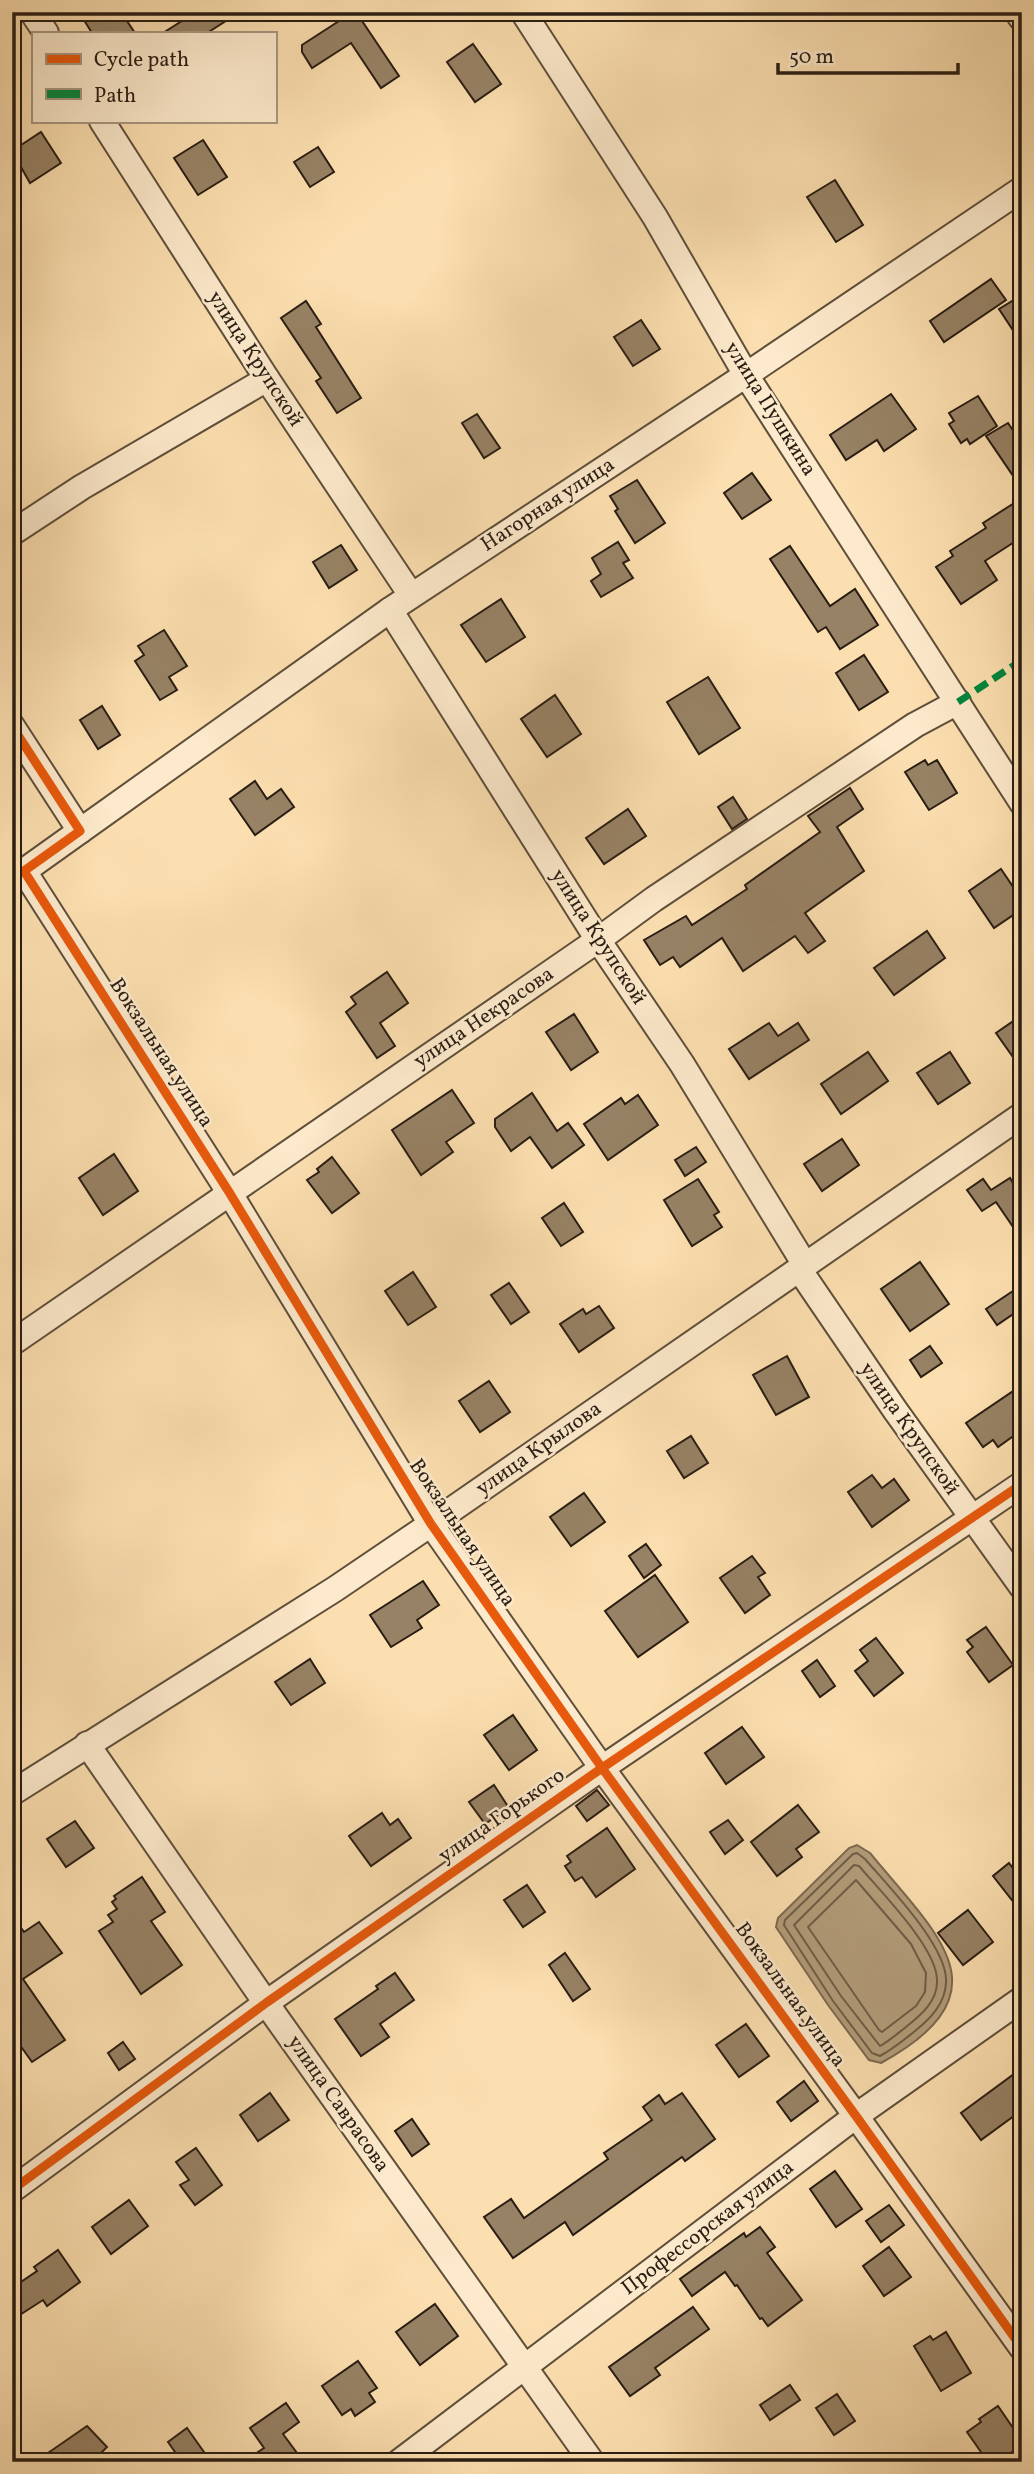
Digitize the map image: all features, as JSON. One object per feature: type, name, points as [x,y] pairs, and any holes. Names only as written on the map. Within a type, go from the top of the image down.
[{"type":"street","points":[[32,12],[45,32]]},
{"type":"street","name":"улица Пушкина","points":[[523,12],[655,217],[746,375],[1022,803]]},
{"type":"street","points":[[1017,12],[1022,19]]},
{"type":"street","name":"улица Крупской","points":[[103,122],[267,379],[411,595]]},
{"type":"street","name":"Нагорная улица","points":[[80,831],[411,595],[746,375],[1022,189]]},
{"type":"street","points":[[12,533],[82,486],[267,379]]},
{"type":"street","name":"улица Крупской","points":[[390,610],[598,940],[682,1064],[802,1267],[972,1518],[1022,1587]]},
{"type":"street","name":"улица Некрасова","points":[[15,1341],[598,940],[653,899],[903,733],[958,702]]},
{"type":"street","points":[[12,726],[80,831]]},
{"type":"street","name":"Вокзальная улица","points":[[80,831],[18,875],[229,1192],[431,1524],[602,1768],[1022,2348]]},
{"type":"street","name":"улица Крылова","points":[[12,1793],[335,1589],[1022,1115]]},
{"type":"street","name":"улица Горького","points":[[12,2190],[266,2003],[602,1768],[1022,1484]]},
{"type":"street","name":"улица Саврасова","points":[[87,1744],[266,2003],[592,2462]]},
{"type":"street","name":"Профессорская улица","points":[[399,2462],[856,2116],[1022,1999]]},
{"type":"water","points":[[857,1845],[870,1853],[937,1937],[949,1962],[952,1987],[943,2012],[920,2037],[881,2063],[869,2060],[776,1927],[778,1918],[849,1848]]},
{"type":"building","points":[[79,12],[121,12],[134,32],[91,32]]},
{"type":"building","points":[[196,12],[240,12],[209,32],[165,32]]},
{"type":"building","points":[[356,12],[399,76],[381,88],[351,43],[312,68],[302,52],[302,45]]},
{"type":"building","points":[[473,44],[501,84],[475,102],[447,62]]},
{"type":"building","points":[[41,132],[61,163],[30,183],[12,151]]},
{"type":"building","points":[[203,140],[227,177],[198,195],[174,158]]},
{"type":"building","points":[[318,147],[334,172],[310,187],[294,162]]},
{"type":"building","points":[[835,180],[863,225],[836,242],[807,197]]},
{"type":"building","points":[[991,279],[1006,300],[944,342],[930,321]]},
{"type":"building","points":[[1022,295],[1022,344],[999,309]]},
{"type":"building","points":[[306,301],[321,324],[316,327],[361,398],[337,413],[316,381],[321,378],[281,318]]},
{"type":"building","points":[[641,320],[660,349],[633,366],[614,337]]},
{"type":"building","points":[[891,394],[916,429],[884,451],[877,440],[846,460],[830,435]]},
{"type":"building","points":[[978,396],[997,426],[970,444],[967,439],[961,443],[949,424],[954,421],[949,413]]},
{"type":"building","points":[[477,414],[500,448],[484,458],[462,423]]},
{"type":"building","points":[[1008,423],[1022,444],[1022,489],[986,436]]},
{"type":"building","points":[[752,473],[771,500],[742,519],[724,493]]},
{"type":"building","points":[[637,480],[665,523],[635,543],[615,511],[618,509],[610,496]]},
{"type":"building","points":[[1022,498],[1022,537],[985,561],[997,580],[961,604],[936,567],[953,556],[950,551],[986,528],[983,523]]},
{"type":"building","points":[[618,542],[629,560],[623,563],[633,578],[601,597],[591,581],[601,574],[592,558]]},
{"type":"building","points":[[341,545],[357,570],[329,588],[313,562]]},
{"type":"building","points":[[790,546],[830,606],[855,589],[878,625],[840,649],[826,627],[818,632],[770,559]]},
{"type":"building","points":[[501,599],[525,637],[486,662],[461,625]]},
{"type":"building","points":[[164,630],[187,666],[169,677],[177,690],[160,700],[135,661],[144,655],[138,646]]},
{"type":"building","points":[[864,655],[888,692],[859,710],[836,673]]},
{"type":"building","points":[[708,677],[740,728],[699,754],[667,702]]},
{"type":"building","points":[[555,695],[581,734],[547,757],[521,719]]},
{"type":"building","points":[[102,706],[120,735],[98,749],[80,720]]},
{"type":"building","points":[[925,760],[928,765],[937,760],[957,793],[929,810],[905,772]]},
{"type":"building","points":[[255,781],[267,799],[281,789],[294,807],[255,835],[230,799]]},
{"type":"building","points":[[850,788],[863,809],[837,827],[864,871],[805,913],[825,941],[808,953],[795,936],[743,971],[722,938],[680,967],[673,957],[660,965],[644,940],[686,916],[692,925],[747,889],[745,885],[820,832],[808,816]]},
{"type":"building","points":[[733,797],[747,819],[732,829],[718,807]]},
{"type":"building","points":[[628,809],[646,836],[604,864],[586,838]]},
{"type":"building","points":[[1001,869],[1022,900],[1022,909],[994,928],[969,891]]},
{"type":"building","points":[[927,931],[945,958],[894,995],[874,968]]},
{"type":"building","points":[[387,972],[408,1003],[380,1023],[395,1046],[377,1058],[346,1012],[356,1004],[351,997]]},
{"type":"building","points":[[574,1014],[598,1052],[571,1070],[546,1032]]},
{"type":"building","points":[[1022,1015],[1022,1070],[996,1033]]},
{"type":"building","points":[[769,1023],[778,1036],[798,1023],[809,1040],[749,1079],[729,1049]]},
{"type":"building","points":[[868,1052],[888,1081],[841,1114],[821,1084]]},
{"type":"building","points":[[950,1052],[970,1083],[938,1104],[917,1073]]},
{"type":"building","points":[[452,1090],[474,1123],[446,1142],[453,1152],[421,1175],[392,1130]]},
{"type":"building","points":[[532,1093],[557,1131],[568,1123],[584,1145],[552,1168],[530,1137],[511,1151],[495,1127],[495,1119]]},
{"type":"building","points":[[638,1095],[658,1125],[608,1160],[584,1124],[621,1098],[625,1104]]},
{"type":"building","points":[[842,1139],[859,1165],[822,1191],[804,1164]]},
{"type":"building","points":[[696,1147],[706,1162],[685,1176],[675,1160]]},
{"type":"building","points":[[114,1154],[138,1191],[103,1215],[79,1178]]},
{"type":"building","points":[[332,1157],[359,1193],[332,1213],[307,1180],[319,1172],[317,1169]]},
{"type":"building","points":[[1022,1177],[1022,1240],[996,1202],[982,1211],[967,1190],[983,1179],[991,1190],[1010,1178],[1013,1183]]},
{"type":"building","points":[[698,1179],[719,1212],[714,1215],[722,1227],[692,1246],[664,1200]]},
{"type":"building","points":[[564,1203],[583,1232],[561,1246],[542,1218]]},
{"type":"building","points":[[920,1262],[949,1304],[910,1331],[881,1289]]},
{"type":"building","points":[[413,1272],[436,1307],[408,1325],[385,1291]]},
{"type":"building","points":[[509,1283],[529,1312],[511,1324],[491,1295]]},
{"type":"building","points":[[1022,1285],[1022,1308],[997,1325],[986,1309]]},
{"type":"building","points":[[599,1306],[614,1328],[579,1352],[560,1324],[583,1309],[586,1314]]},
{"type":"building","points":[[930,1346],[942,1363],[921,1377],[910,1360]]},
{"type":"building","points":[[787,1356],[809,1397],[776,1415],[753,1375]]},
{"type":"building","points":[[489,1381],[510,1412],[480,1432],[459,1401]]},
{"type":"building","points":[[1022,1385],[1022,1430],[998,1447],[993,1440],[983,1447],[966,1423]]},
{"type":"building","points":[[691,1436],[708,1463],[684,1478],[667,1451]]},
{"type":"building","points":[[872,1475],[882,1488],[894,1479],[909,1500],[872,1527],[848,1492]]},
{"type":"building","points":[[584,1493],[605,1522],[571,1546],[550,1517]]},
{"type":"building","points":[[646,1544],[661,1565],[644,1578],[629,1556]]},
{"type":"building","points":[[752,1556],[765,1573],[758,1577],[770,1595],[745,1613],[720,1578]]},
{"type":"building","points":[[655,1575],[688,1622],[638,1657],[605,1611]]},
{"type":"building","points":[[423,1581],[439,1605],[417,1620],[422,1628],[391,1647],[370,1615]]},
{"type":"building","points":[[986,1627],[1013,1665],[989,1682],[967,1652],[973,1647],[967,1640]]},
{"type":"building","points":[[876,1638],[903,1673],[874,1696],[855,1671],[868,1661],[860,1650]]},
{"type":"building","points":[[310,1659],[325,1683],[291,1705],[275,1682]]},
{"type":"building","points":[[817,1660],[835,1686],[820,1697],[802,1671]]},
{"type":"building","points":[[513,1715],[537,1750],[509,1770],[484,1735]]},
{"type":"building","points":[[742,1727],[764,1757],[726,1784],[705,1753]]},
{"type":"building","points":[[494,1785],[509,1808],[485,1824],[469,1802]]},
{"type":"building","points":[[597,1790],[609,1805],[587,1821],[576,1806]]},
{"type":"building","points":[[798,1805],[819,1832],[796,1849],[802,1857],[777,1876],[751,1842]]},
{"type":"building","points":[[382,1813],[390,1825],[398,1819],[411,1838],[371,1866],[349,1836]]},
{"type":"building","points":[[728,1820],[743,1840],[725,1854],[710,1832]]},
{"type":"building","points":[[75,1821],[94,1848],[66,1867],[47,1839]]},
{"type":"building","points":[[607,1828],[635,1869],[596,1897],[582,1877],[575,1881],[565,1866],[571,1862],[567,1856]]},
{"type":"building","points":[[1009,1863],[1022,1880],[1022,1913],[993,1876]]},
{"type":"building","points":[[142,1877],[165,1912],[151,1921],[182,1965],[141,1994],[99,1931],[113,1922],[108,1915],[117,1909],[112,1902],[116,1899],[114,1896]]},
{"type":"building","points":[[527,1885],[545,1912],[523,1927],[504,1900]]},
{"type":"building","points":[[968,1910],[993,1942],[963,1965],[938,1933]]},
{"type":"building","points":[[12,1915],[24,1932],[39,1922],[62,1953],[23,1979],[65,2040],[32,2062],[12,2034]]},
{"type":"building","points":[[565,1953],[590,1989],[573,2001],[549,1965]]},
{"type":"building","points":[[395,1973],[414,2000],[380,2024],[389,2037],[361,2056],[335,2019],[378,1989],[376,1986]]},
{"type":"building","points":[[746,2024],[769,2056],[739,2077],[716,2045]]},
{"type":"building","points":[[123,2042],[135,2059],[119,2070],[108,2053]]},
{"type":"building","points":[[1022,2068],[1022,2110],[981,2140],[961,2113]]},
{"type":"building","points":[[804,2081],[818,2101],[791,2121],[777,2102]]},
{"type":"building","points":[[270,2093],[289,2120],[258,2141],[240,2115]]},
{"type":"building","points":[[682,2093],[715,2139],[685,2161],[682,2157],[573,2235],[565,2222],[513,2258],[484,2217],[511,2199],[524,2218],[608,2159],[604,2153],[652,2120],[643,2107],[659,2095],[665,2104]]},
{"type":"building","points":[[412,2119],[429,2144],[412,2156],[395,2131]]},
{"type":"building","points":[[196,2148],[222,2185],[195,2205],[180,2185],[189,2180],[176,2162]]},
{"type":"building","points":[[835,2171],[862,2209],[836,2227],[810,2189]]},
{"type":"building","points":[[129,2200],[148,2226],[111,2254],[92,2227]]},
{"type":"building","points":[[889,2205],[904,2225],[881,2242],[866,2221]]},
{"type":"building","points":[[760,2227],[775,2247],[767,2253],[802,2300],[768,2326],[725,2272],[692,2296],[680,2279],[744,2233],[746,2237]]},
{"type":"building","points":[[889,2247],[911,2277],[884,2296],[863,2266]]},
{"type":"building","points":[[58,2250],[80,2282],[47,2306],[43,2300],[12,2320],[12,2288],[37,2271],[34,2267]]},
{"type":"building","points":[[435,2304],[458,2336],[420,2365],[396,2332]]},
{"type":"building","points":[[693,2307],[709,2329],[655,2368],[660,2375],[630,2396],[609,2367]]},
{"type":"building","points":[[946,2332],[971,2373],[941,2391],[914,2346],[930,2336],[933,2340]]},
{"type":"building","points":[[358,2361],[377,2388],[369,2393],[375,2402],[355,2416],[351,2409],[342,2415],[322,2386]]},
{"type":"building","points":[[790,2385],[800,2400],[770,2420],[760,2405]]},
{"type":"building","points":[[837,2394],[855,2421],[834,2435],[816,2408]]},
{"type":"building","points":[[286,2403],[299,2422],[283,2434],[297,2453],[284,2462],[243,2462],[264,2448],[250,2428]]},
{"type":"building","points":[[998,2406],[1022,2445],[998,2462],[988,2462],[967,2432],[981,2422],[979,2419]]},
{"type":"building","points":[[87,2426],[107,2447],[92,2462],[35,2462]]},
{"type":"building","points":[[187,2428],[211,2462],[182,2462],[168,2442]]},
{"type":"marked path","points":[[958,702],[1022,660]]},
{"type":"cycle path","points":[[12,726],[80,831],[24,871],[229,1192],[431,1524],[602,1768],[1022,2348]]},
{"type":"cycle path","points":[[12,2190],[266,2003],[602,1768],[1022,1484]]}]
